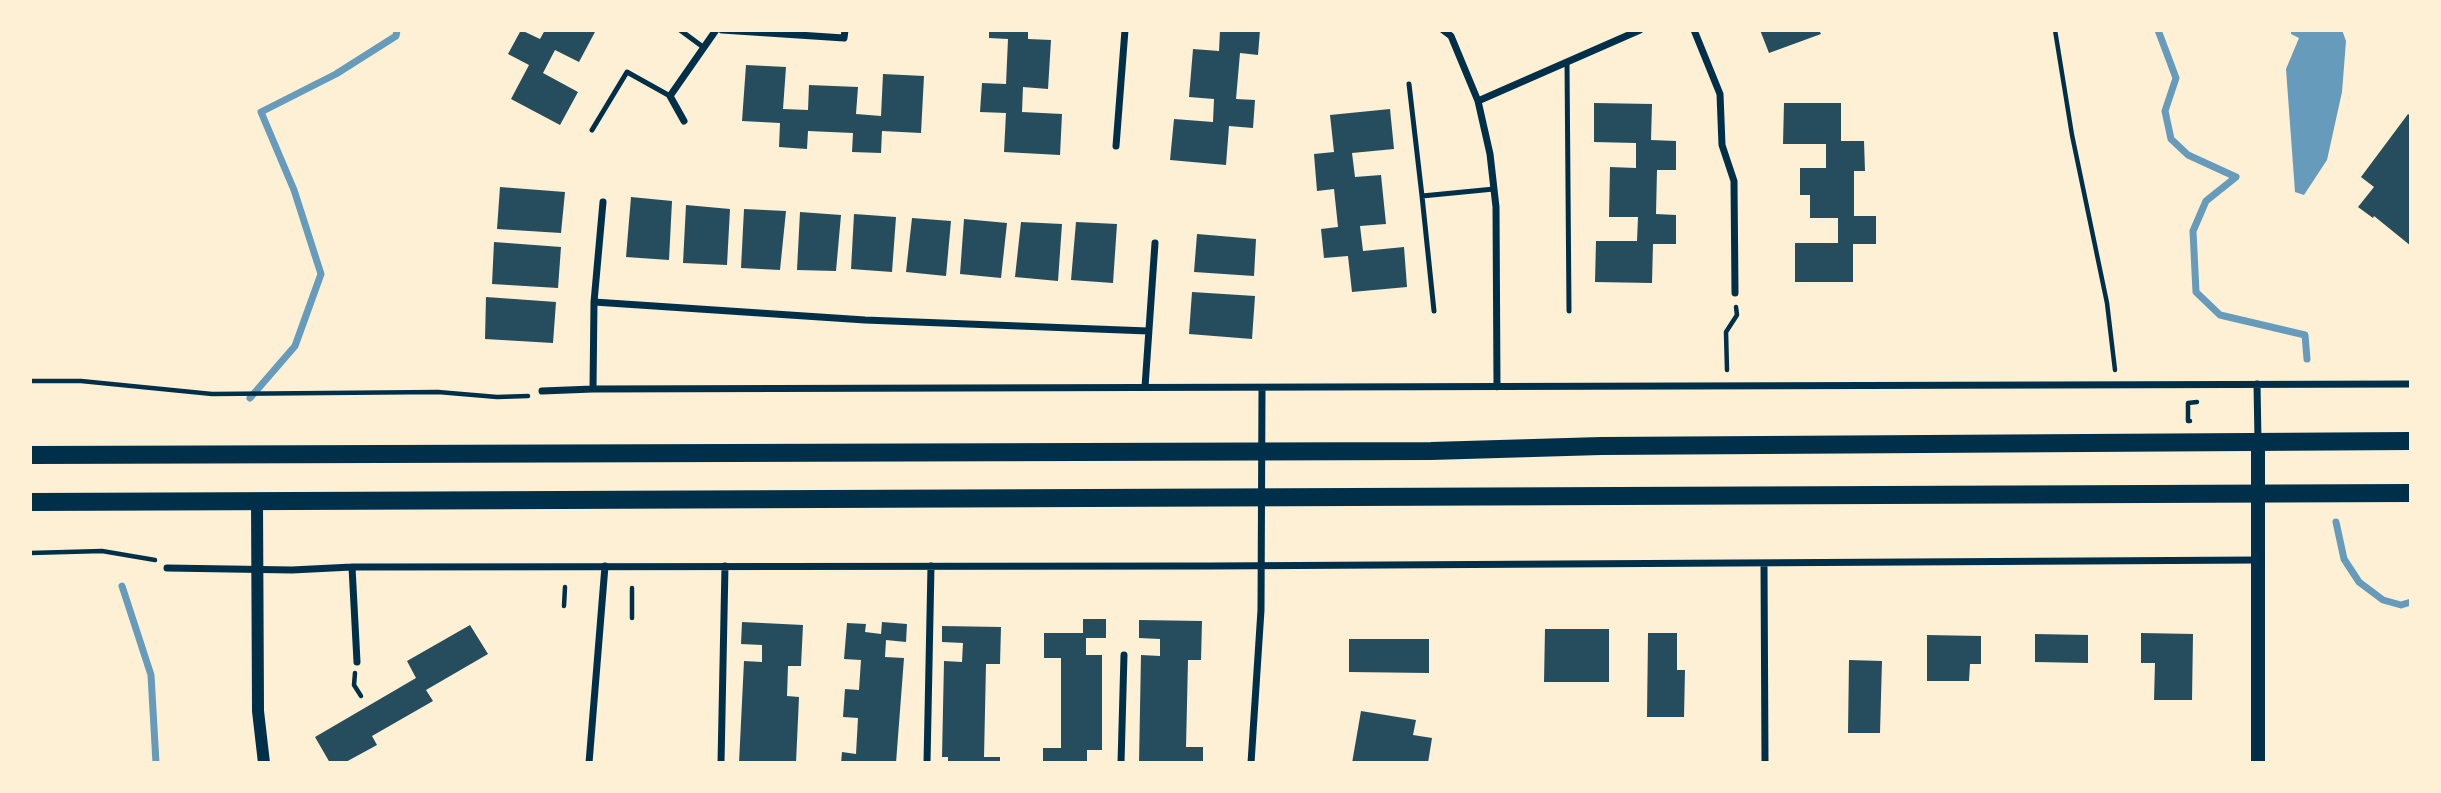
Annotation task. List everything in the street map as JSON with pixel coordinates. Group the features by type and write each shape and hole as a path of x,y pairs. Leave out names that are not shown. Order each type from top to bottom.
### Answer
{"main road":[{"path":"30,455 1262,453 1431,452 1601,446 2411,441"},
{"path":"2258,442 2258,763"},
{"path":"30,502 2411,493"}],"street":[{"path":"684,121 670,96 716,30"},
{"path":"722,30 844,38 845,30"},
{"path":"1116,146 1125,30"},
{"path":"1443,30 1451,36 1478,101 1490,154 1496,207 1497,387"},
{"path":"1478,101 1640,30"},
{"path":"1694,30 1720,94 1722,145 1734,181 1735,293"},
{"path":"593,389 594,302 603,202"},
{"path":"1144,387 1155,243"},
{"path":"594,302 865,320 1148,331"},
{"path":"2257,384 2258,442"},
{"path":"542,391 2411,384"},
{"path":"1251,763 1261,610 1262,388"},
{"path":"257,501 258,711 264,763"},
{"path":"167,568 256,570 352,567 1763,564 2258,560"},
{"path":"1763,564 1765,763"},
{"path":"589,763 605,566"},
{"path":"721,763 725,566"},
{"path":"927,763 931,566"},
{"path":"352,567 357,662"},
{"path":"1121,763 1124,656"}],"lane":[{"path":"680,30 704,47"},
{"path":"1567,62 1569,311"},
{"path":"592,130 627,72 670,96"},
{"path":"1409,84 1434,311"},
{"path":"1422,195 1494,189"}],"path":[{"path":"2055,30 2072,135 2107,303 2116,385"},
{"path":"1727,370 1726,331 1737,315 1735,293"},
{"path":"30,381 81,381 212,394 438,392 523,398 542,391"},
{"path":"2201,402 2188,402 2188,421 2202,421"},
{"path":"30,553 102,551 155,560 167,568"},
{"path":"564,606 565,587"},
{"path":"632,588 632,618"},
{"path":"357,662 354,685 361,696"}],"water":[{"path":"2291,30 2342,30 2346,41 2342,92 2327,160 2304,195 2295,192 2286,69 2299,38 2291,34"}],"building":[{"path":"521,30 540,39 545,30 596,30 579,62 555,50 543,73 578,92 560,125 511,99 529,65 508,54"},
{"path":"989,30 1028,30 1028,39 1051,40 1048,89 1023,87 1022,112 1062,114 1060,155 1004,152 1006,113 980,112 982,83 1006,84 1008,39 989,38"},
{"path":"1220,30 1260,30 1258,55 1240,53 1236,99 1255,100 1253,128 1229,126 1226,165 1170,160 1174,119 1213,122 1214,99 1189,97 1193,49 1219,51"},
{"path":"1760,30 1819,30 1821,34 1769,53"},
{"path":"746,65 786,67 783,109 808,110 809,85 858,87 856,114 881,116 883,74 924,76 921,133 882,131 881,153 852,152 853,133 808,131 807,149 779,147 780,123 742,121"},
{"path":"1594,103 1652,104 1651,140 1676,141 1676,170 1657,170 1656,214 1676,215 1676,244 1653,244 1652,283 1595,282 1596,241 1637,241 1638,217 1609,217 1610,167 1636,168 1636,143 1594,142"},
{"path":"1784,103 1841,103 1841,141 1864,141 1865,171 1854,171 1854,216 1876,216 1876,244 1853,244 1853,282 1795,282 1795,243 1838,243 1838,218 1810,218 1810,195 1800,195 1800,168 1826,168 1826,144 1783,144"},
{"path":"1390,109 1394,149 1352,153 1355,177 1381,175 1386,224 1360,226 1363,251 1404,247 1407,287 1352,292 1348,256 1324,258 1321,229 1338,227 1334,189 1317,191 1314,154 1334,152 1330,115"},
{"path":"2408,114 2411,116 2411,246 2374,216 2373,218 2358,207 2374,187 2361,177"},
{"path":"500,187 565,192 561,233 497,229"},
{"path":"631,197 672,201 669,260 626,257"},
{"path":"686,205 730,209 727,265 683,263"},
{"path":"744,209 786,211 780,270 741,268"},
{"path":"800,212 841,215 836,271 797,270"},
{"path":"854,214 896,217 892,272 851,269"},
{"path":"912,218 951,221 946,276 906,272"},
{"path":"964,219 1007,223 1001,278 960,274"},
{"path":"1021,222 1062,224 1058,281 1015,277"},
{"path":"1076,222 1117,224 1113,283 1071,280"},
{"path":"1197,234 1256,239 1254,276 1194,272"},
{"path":"494,242 561,247 558,288 492,284"},
{"path":"1192,292 1255,296 1252,339 1189,334"},
{"path":"486,297 556,302 553,343 485,339"},
{"path":"1083,619 1106,619 1106,638 1086,638 1086,655 1102,655 1102,750 1087,750 1087,763 1043,763 1043,748 1061,748 1061,658 1044,658 1044,633 1083,633"},
{"path":"1139,620 1202,621 1201,660 1188,660 1186,747 1203,747 1203,763 1139,763 1141,655 1160,656 1160,639 1139,638"},
{"path":"742,622 803,625 801,666 788,666 787,696 799,697 796,763 739,763 744,661 762,662 762,645 741,644"},
{"path":"882,622 907,624 906,642 886,640 885,657 904,658 896,763 841,763 842,752 856,754 858,718 843,717 845,689 859,690 861,660 844,659 847,623 866,624 865,632 881,634"},
{"path":"470,625 488,654 426,690 433,701 372,736 377,745 344,763 330,763 315,737 416,678 407,661"},
{"path":"942,626 1001,627 1000,664 986,664 984,757 1000,757 1000,763 948,763 948,757 942,757 944,661 962,662 963,643 942,642"},
{"path":"1545,629 1609,629 1609,682 1544,682"},
{"path":"1648,633 1677,633 1677,670 1685,670 1684,717 1647,717"},
{"path":"2141,633 2193,634 2192,700 2154,700 2155,663 2141,663"},
{"path":"2035,634 2088,635 2088,663 2035,662"},
{"path":"1927,635 1981,636 1981,664 1970,664 1969,681 1927,681"},
{"path":"1349,639 1429,639 1429,673 1349,672"},
{"path":"1849,660 1882,661 1880,733 1848,733"},
{"path":"1361,711 1416,720 1413,735 1432,738 1428,763 1352,763"}],"waterway":[{"path":"250,398 295,346 321,274 294,190 261,112 336,74 396,36 397,30"},
{"path":"2158,30 2176,78 2165,111 2171,139 2188,155 2236,177 2206,201 2193,231 2196,292 2220,315 2305,335 2307,359"},
{"path":"2336,522 2344,559 2359,582 2383,600 2401,605 2411,602"},
{"path":"122,586 151,675 156,763"}]}
